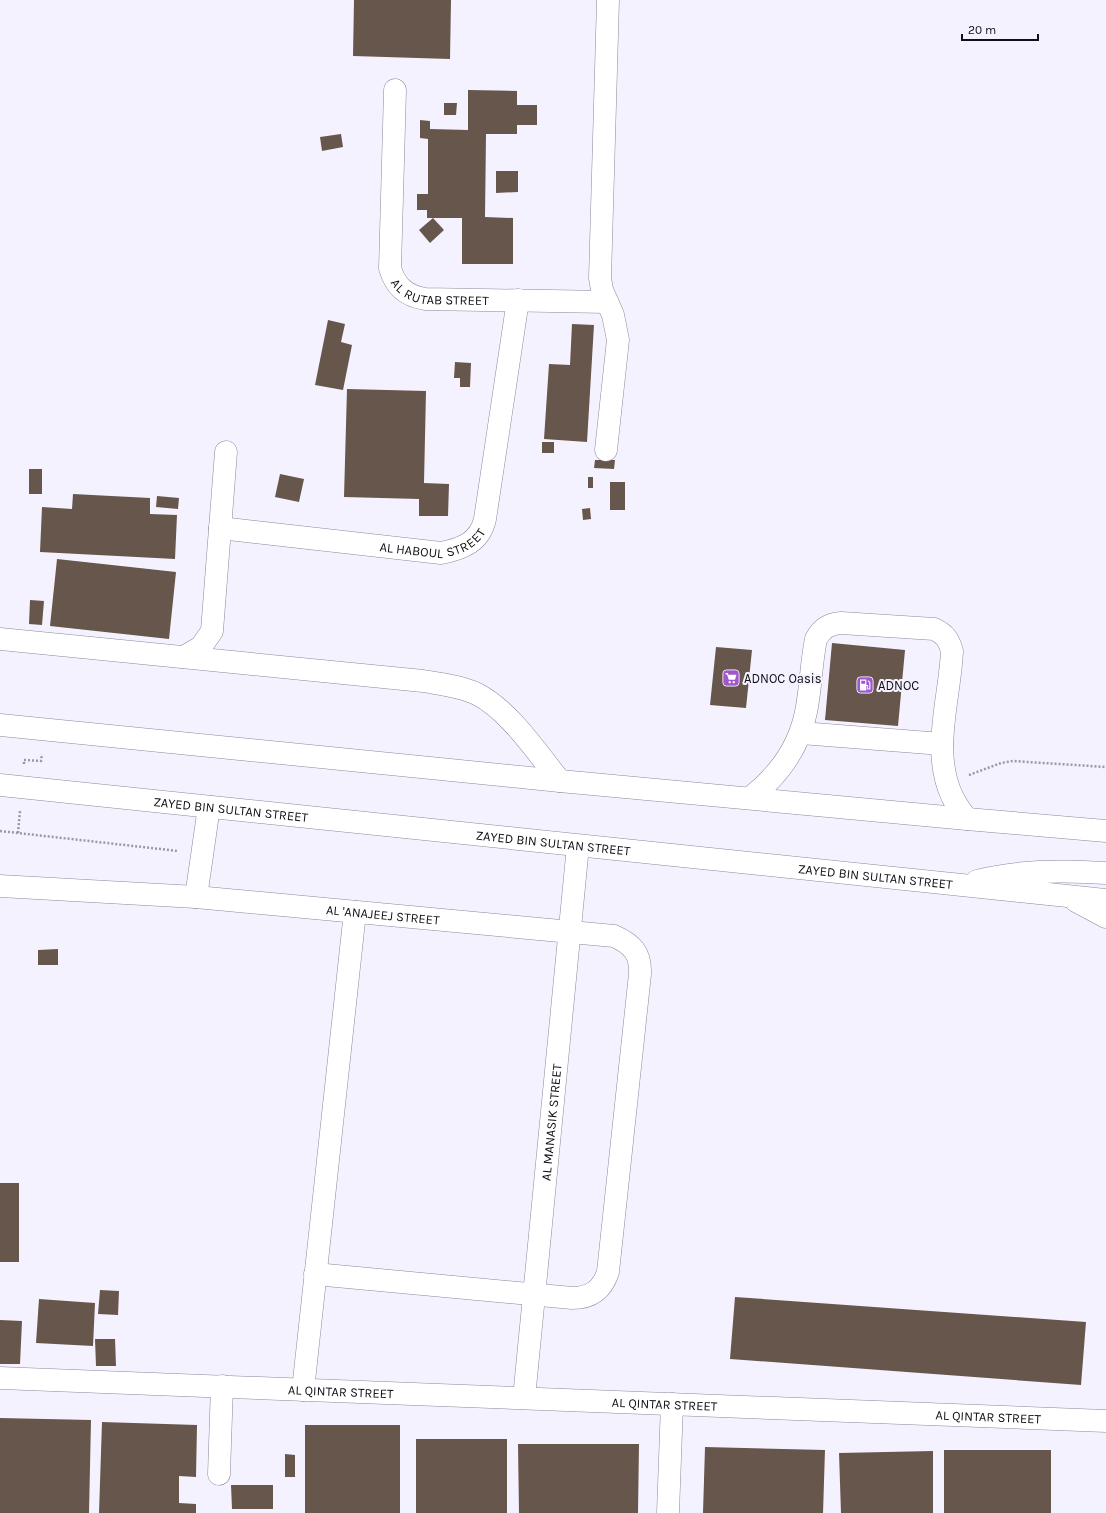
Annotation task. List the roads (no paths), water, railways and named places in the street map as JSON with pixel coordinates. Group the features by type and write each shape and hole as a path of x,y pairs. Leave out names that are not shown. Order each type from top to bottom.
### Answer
{"street":[{"path":"606,450 618,340 613,315 602,290 600,278 608,0"},
{"name":"AL RUTAB STREET","path":"395,90 389,257 393,278 399,287 415,297 425,299 607,302"},
{"name":"AL HABOUL STREET","path":"220,528 441,553 454,551 467,545 476,538 483,528 485,519 518,300"},
{"path":"184,657 201,647 212,631 226,452"},
{"path":"750,798 775,776 786,763 801,733 806,712 816,639 820,632 826,627 841,623 934,630 941,632 946,637 952,651 942,744 943,764 947,784 952,796 967,819"},
{"path":"212,631 222,648 236,663"},
{"path":"0,639 423,681 462,688 477,694 503,712 560,781"},
{"path":"0,725 560,781 1106,831"},
{"path":"801,733 942,744"},
{"name":"ZAYED BIN SULTAN STREET","path":"0,785 1106,900"},
{"path":"196,897 208,807"},
{"name":"AL MANASIK STREET","path":"524,1398 578,846"},
{"path":"958,885 998,876 1038,871 1106,873"},
{"name":"AL 'ANAJEEJ STREET","path":"0,886 196,897 614,936 633,948 638,956 640,974 608,1265 605,1279 597,1291 590,1296 581,1298 315,1274"},
{"path":"1068,896 1106,917"},
{"path":"303,1390 354,912"},
{"name":"AL QINTAR STREET","path":"0,1378 1106,1421"},
{"path":"219,1474 222,1386"},
{"path":"668,1513 672,1404"}],"place":[{"name":"ADNOC Oasis","path":"731,678"},
{"name":"ADNOC","path":"865,685"}]}
